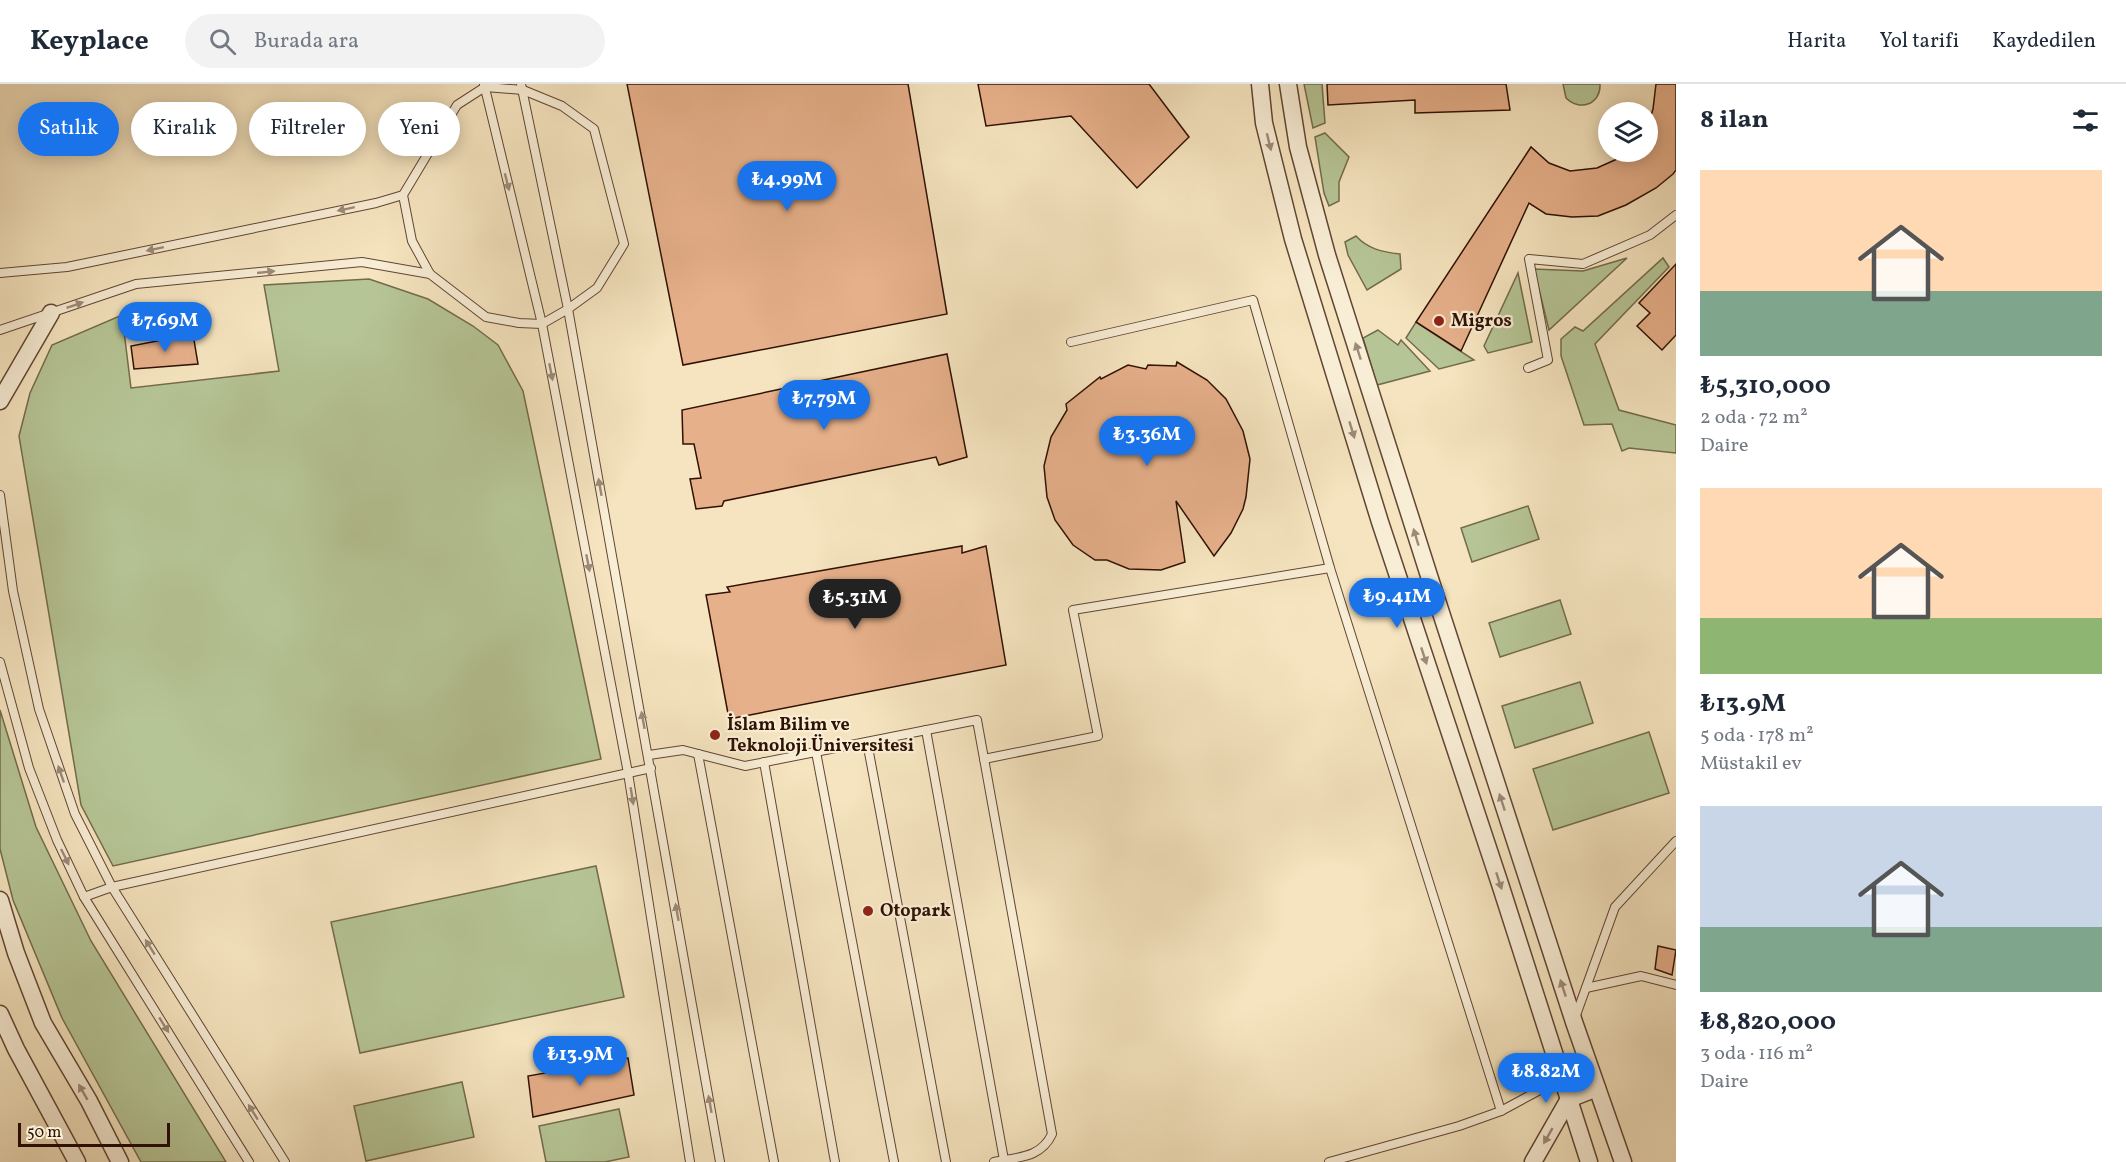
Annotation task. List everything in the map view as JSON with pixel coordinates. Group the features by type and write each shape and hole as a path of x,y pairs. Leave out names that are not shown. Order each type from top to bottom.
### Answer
{"street":[{"path":"1260,84 1264,123 1297,250 1380,522 1589,1162"},
{"path":"1288,84 1298,147 1327,255 1574,1022 1623,1162"},
{"path":"0,401 51,313"},
{"path":"0,900 16,953 43,1023 89,1101 120,1162"},
{"path":"0,1014 16,1049 77,1162"},
{"path":"1533,1162 1569,1099 1597,1088"}],"lane":[{"path":"484,86 542,324 628,773 690,1162"},
{"path":"484,86 522,87 562,106 594,129 624,244 597,288 542,324 519,323 486,317 430,274 412,241 403,195 457,105 484,86"},
{"path":"522,87 568,309 720,1162"},
{"path":"0,273 67,267 376,203 403,195"},
{"path":"1528,368 1548,360 1529,259 1583,264 1650,235 1676,215"},
{"path":"0,330 136,284 362,262 430,274"},
{"path":"1071,342 1253,300 1329,568 1501,1111"},
{"path":"0,495 13,591 39,709 75,814 112,887 285,1162"},
{"path":"984,759 1098,736 1073,610 1329,568"},
{"path":"0,662 29,768 57,840 84,897 249,1162"},
{"path":"649,755 683,750 745,766 764,762 867,742 926,730 977,720 1052,1134 1036,1153 999,1161 926,730"},
{"path":"867,742 946,1162"},
{"path":"816,752 894,1162"},
{"path":"698,754 774,1162"},
{"path":"764,762 835,1162"},
{"path":"84,897 112,887 651,768"},
{"path":"1574,1022 1615,907 1676,841"},
{"path":"1586,988 1641,976 1676,985"},
{"path":"1329,1162 1459,1126 1501,1111 1562,1078"}],"green space":[{"path":"1304,84 1322,84 1325,123 1313,128"},
{"path":"1563,84 1600,84 1597,97 1593,101 1589,104 1577,105 1566,98"},
{"path":"1325,133 1349,157 1339,182 1339,201 1329,206 1324,193 1315,137"},
{"path":"1356,236 1365,244 1376,249 1400,254 1401,269 1367,290 1348,255 1345,242"},
{"path":"1627,258 1549,330 1534,269 1583,271"},
{"path":"1663,258 1669,267 1595,344 1619,410 1676,425 1676,453 1629,448 1622,451 1612,424 1584,425 1561,356 1561,339 1575,327 1583,331"},
{"path":"1518,273 1532,342 1488,353 1484,346"},
{"path":"369,279 428,299 473,326 498,345 523,391 601,759 113,866 81,805 19,436 30,393 52,345 122,315 131,388 279,371 264,285"},
{"path":"1416,322 1474,360 1439,369 1406,338"},
{"path":"1378,330 1398,345 1401,340 1430,371 1377,385 1363,338"},
{"path":"1528,506 1539,539 1472,562 1461,528"},
{"path":"1560,600 1571,634 1500,657 1489,623"},
{"path":"1580,682 1593,723 1515,748 1502,706"},
{"path":"0,710 36,827 91,941 226,1162 141,1162 62,1018 13,900 0,849"},
{"path":"1649,732 1669,793 1553,830 1533,769"},
{"path":"596,866 624,997 360,1053 331,922"},
{"path":"462,1082 474,1137 366,1161 354,1106"},
{"path":"619,1109 629,1157 605,1162 546,1162 539,1126"}],"building":[{"path":"627,84 908,84 947,314 683,365"},
{"path":"978,84 1149,84 1189,137 1137,188 1071,116 986,126"},
{"path":"1327,84 1506,84 1510,110 1415,113 1415,100 1328,105"},
{"path":"1656,84 1676,84 1676,170 1673,174 1656,188 1626,205 1598,216 1572,217 1546,214 1529,203 1461,351 1416,322 1531,147 1549,163 1570,171 1597,168 1610,162 1658,162 1658,102 1654,102"},
{"path":"1676,264 1676,335 1662,350 1637,326 1650,313 1639,303"},
{"path":"193,334 198,364 134,369 131,346"},
{"path":"947,354 967,457 939,465 936,457 724,501 722,506 696,509 690,479 701,478 694,444 683,444 682,410"},
{"path":"1177,362 1207,380 1226,399 1243,431 1250,459 1243,509 1231,533 1214,556 1176,501 1185,562 1161,570 1129,569 1107,560 1095,560 1073,545 1055,520 1047,497 1044,466 1051,437 1067,410 1066,404 1100,377 1101,379 1128,365 1146,369 1148,365 1176,366"},
{"path":"962,546 962,553 986,546 1006,665 729,719 706,595 730,592 727,587"},
{"path":"1658,946 1676,950 1672,975 1655,969"},
{"path":"628,1058 634,1095 533,1117 528,1076"}],"place":[{"name":"Migros","path":"1439,321"},
{"name":"İslam Bilim ve Teknoloji Üniversitesi","path":"715,735"},
{"name":"Otopark","path":"868,911"}]}
